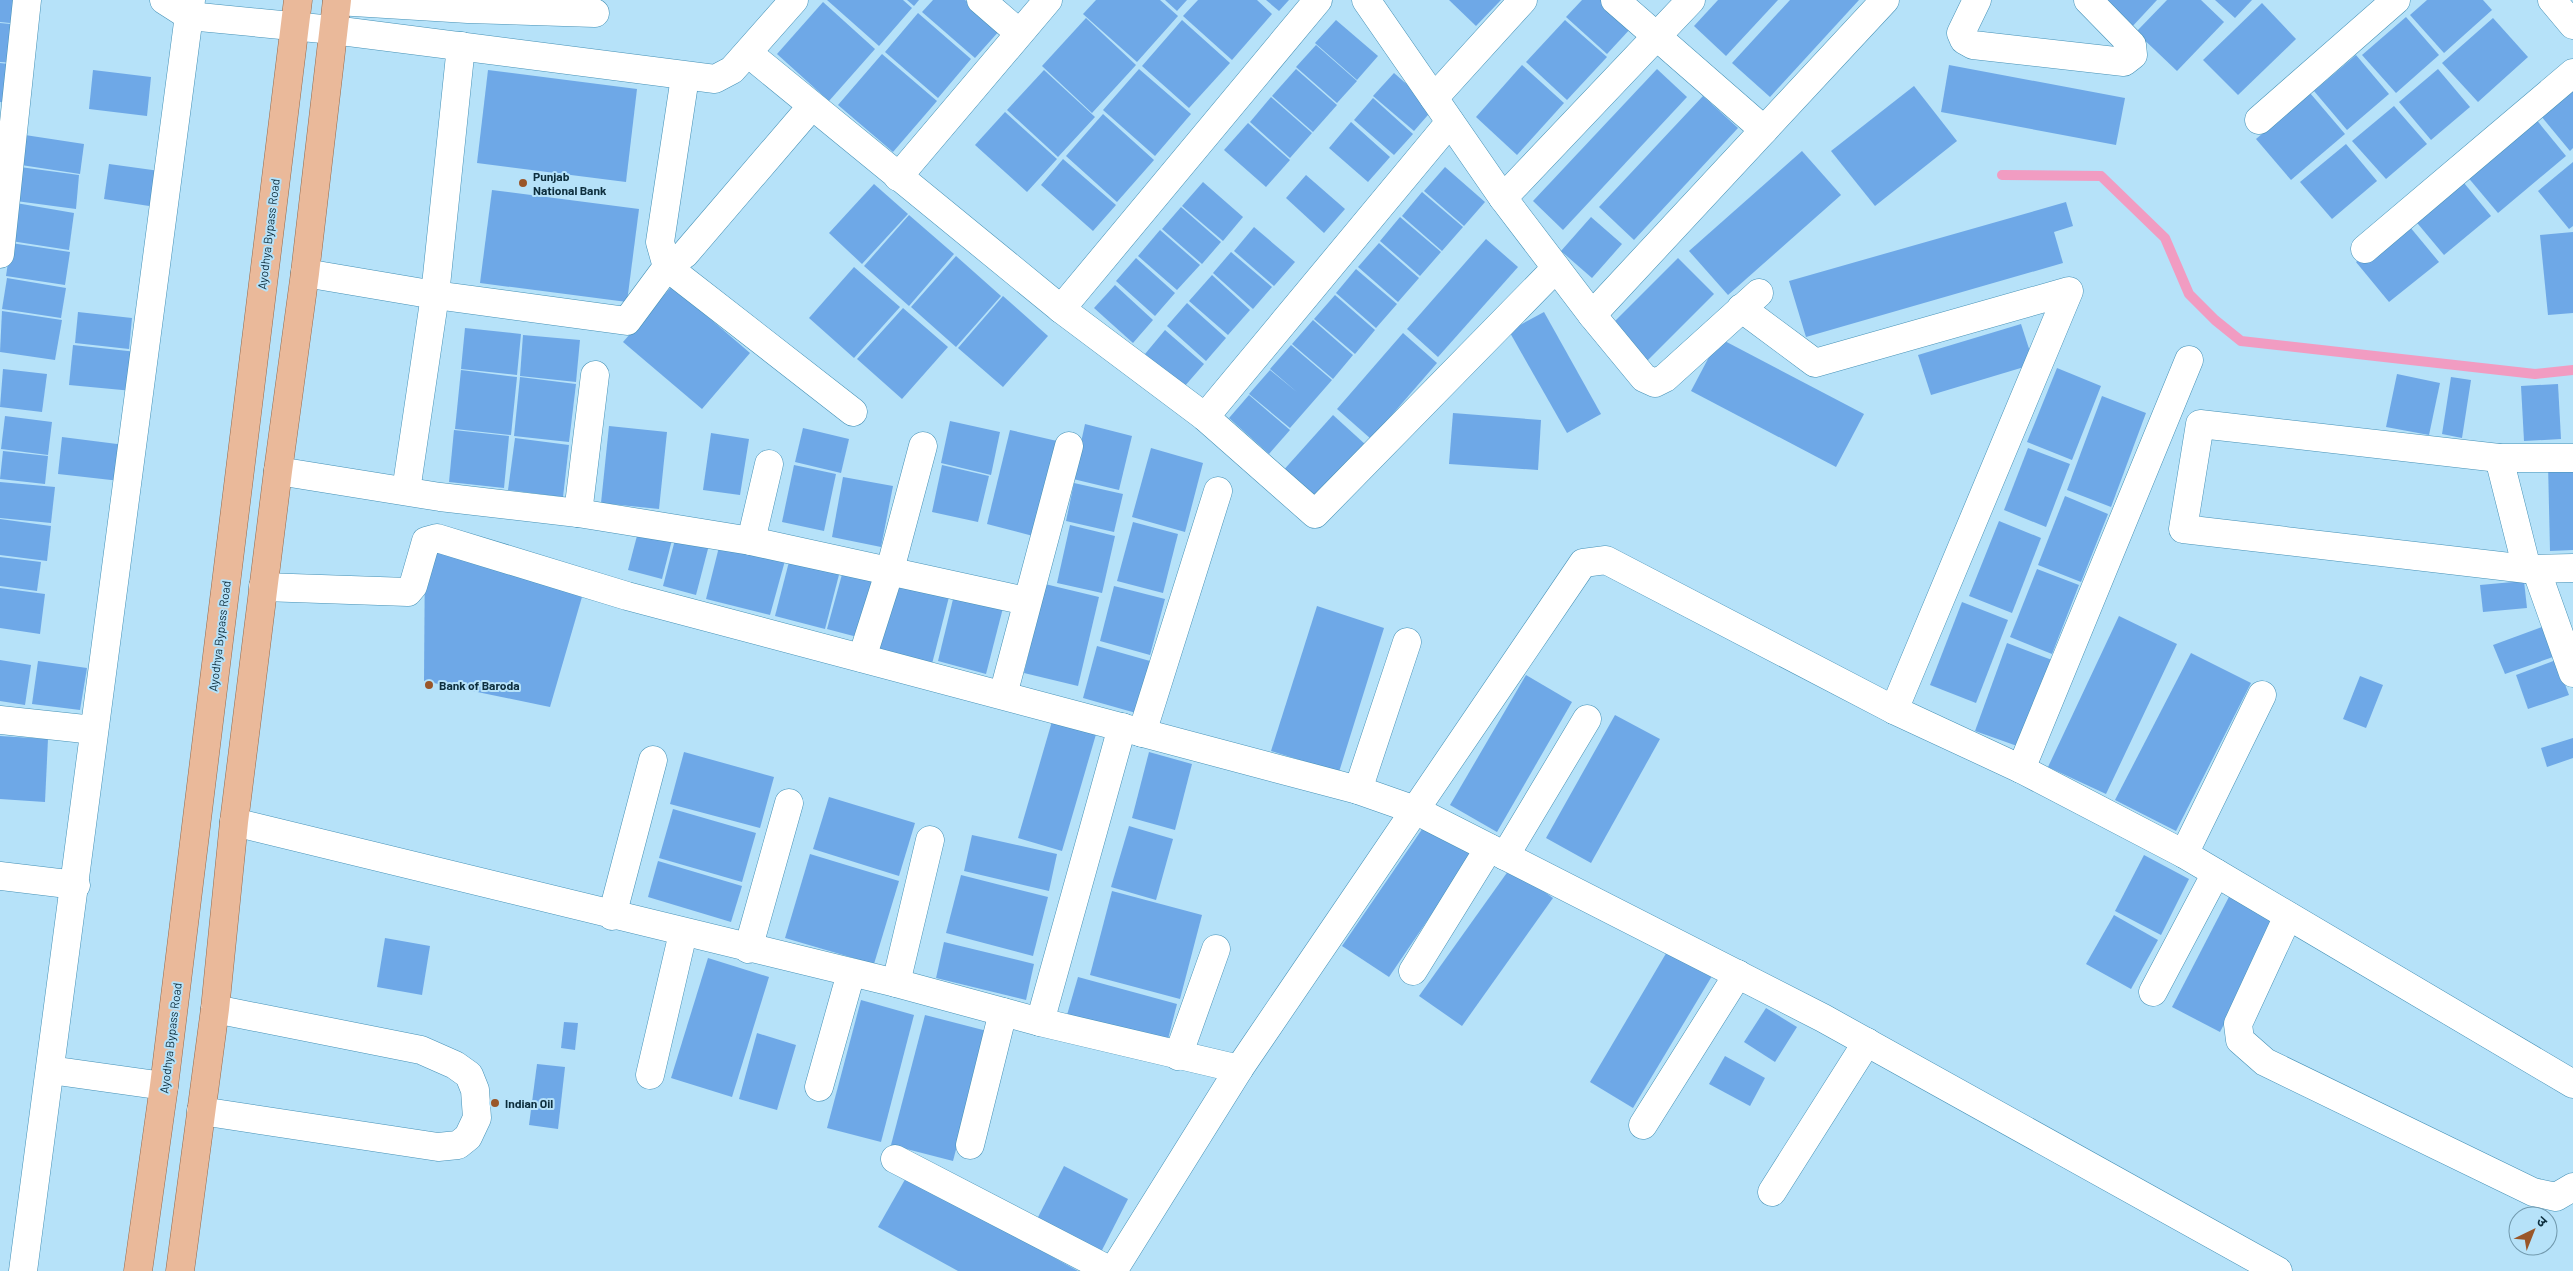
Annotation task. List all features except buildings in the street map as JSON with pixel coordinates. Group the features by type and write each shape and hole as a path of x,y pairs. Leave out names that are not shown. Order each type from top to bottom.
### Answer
{"main road":[{"path":"180,1271 216,1010 234,822 305,273 337,0"},
{"name":"Ayodhya Bypass Road","path":"138,1271 154,1146 164,1086 296,13"},
{"path":"154,1146 196,1154"}],"street":[{"path":"1,247 27,0"},
{"path":"164,0 190,8 296,13 333,30 685,77 715,79 732,70 794,0"},
{"path":"337,0 468,4 595,13"},
{"path":"981,0 1019,33"},
{"path":"898,177 1048,0"},
{"path":"1061,309 1318,0"},
{"path":"1366,0 1503,198 1592,315 1644,378 1655,383 1665,378 1750,301 1815,363 2069,291 1894,710"},
{"path":"1434,98 1523,0"},
{"path":"1615,0 1764,130"},
{"path":"1503,198 1691,0"},
{"path":"1592,315 1885,0"},
{"path":"1976,0 1961,33 1964,40 1973,45 2124,62 2133,55 2132,44 2088,0"},
{"path":"2552,0 2573,25"},
{"path":"2259,120 2384,6"},
{"path":"23,1271 76,885 94,730 190,8"},
{"path":"406,491 435,295 461,46"},
{"path":"748,52 811,107 1061,309 1204,417 1315,514 1556,268"},
{"path":"2365,249 2573,73"},
{"path":"685,77 660,242 666,267 853,412"},
{"path":"305,273 435,295 627,321 666,267 685,254 811,107"},
{"path":"1204,417 1450,122"},
{"path":"2021,768 2189,360"},
{"path":"578,513 595,375"},
{"path":"2573,458 2498,458 2200,424 2183,528 2531,569 2573,568"},
{"path":"862,658 890,570 923,446"},
{"path":"1003,695 1026,601 1069,446"},
{"path":"2498,458 2531,569 2573,674"},
{"path":"751,541 769,464"},
{"path":"278,471 406,491 578,513 751,541 1026,601"},
{"path":"1040,1022 1132,730 1218,491"},
{"path":"263,587 408,592 413,586 426,541 436,538 627,596 1358,790 1414,810 1738,974 1867,1042 2278,1271"},
{"path":"895,1159 1112,1271 1239,1069 1583,563 1606,560 1894,710 2021,768 2184,854 2573,1084"},
{"path":"1358,790 1407,642"},
{"path":"2184,854 2262,695"},
{"path":"1413,971 1497,852 1587,719"},
{"path":"0,720 94,730"},
{"path":"612,916 653,760"},
{"path":"748,949 789,803"},
{"path":"234,822 896,984 1178,1056 1239,1069"},
{"path":"896,984 930,840"},
{"path":"2153,992 2216,873"},
{"path":"0,876 76,885"},
{"path":"2288,916 2238,1024 2240,1040 2265,1062 2532,1192 2556,1197 2573,1188"},
{"path":"650,1075 683,933"},
{"path":"1178,1056 1216,949"},
{"path":"819,1087 851,973"},
{"path":"1642,1125 1738,974"},
{"path":"201,1111 438,1147 458,1145 468,1137 476,1118 475,1090 469,1075 432,1054 216,1010"},
{"path":"970,1145 1003,1012"},
{"path":"1772,1192 1867,1042"},
{"path":"50,1070 164,1086"}],"waterway":[{"path":"2002,175 2101,176 2165,238 2189,294 2215,320 2241,341 2535,374 2573,370"}],"place":[{"name":"Punjab National Bank","path":"523,183"},
{"name":"Bank of Baroda","path":"429,685"},
{"name":"Indian Oil","path":"495,1103"}]}
